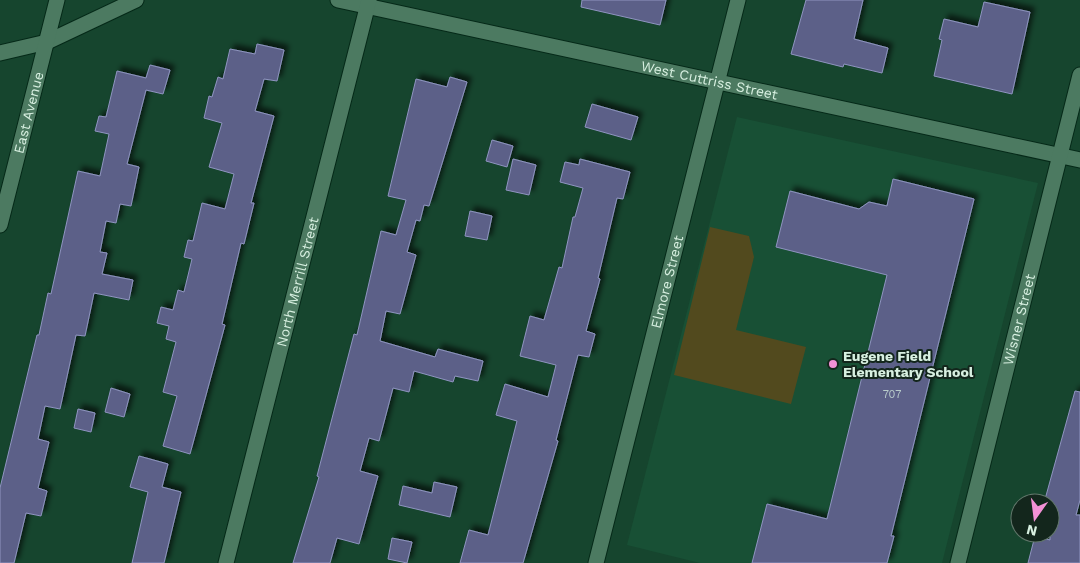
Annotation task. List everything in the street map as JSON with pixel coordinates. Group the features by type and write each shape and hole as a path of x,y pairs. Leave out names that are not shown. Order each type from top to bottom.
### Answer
{"street":[{"name":"East Avenue","path":"0,225 57,0"},
{"path":"0,53 47,42 136,0"},
{"name":"West Cuttriss Street","path":"338,0 368,3 717,83 1080,160"},
{"name":"Elmore Street","path":"596,563 738,0"},
{"name":"North Merrill Street","path":"226,563 368,3"},
{"name":"Wisner Street","path":"958,563 1080,75"}],"shaded area":[{"name":"Eugene Field Elementary School","path":"737,117 1038,183 942,563 700,563 627,545"},
{"path":"710,227 749,236 754,257 736,330 806,347 791,404 674,375"}],"building":[{"path":"582,0 666,0 660,25 581,7"},
{"path":"806,0 863,0 854,39 888,48 882,73 844,64 843,67 791,54"},
{"path":"984,2 1030,12 1012,94 934,76 942,40 939,39 944,19 978,27"},
{"path":"257,44 284,50 277,81 264,79 255,111 274,116 251,203 254,203 244,244 241,243 222,324 225,325 190,454 163,446 177,396 163,392 176,342 166,339 169,326 157,323 161,307 173,310 178,290 184,292 192,259 184,257 188,240 193,241 202,203 225,209 234,174 209,167 222,123 204,118 209,96 212,97 218,77 223,79 230,49 255,54"},
{"path":"150,65 170,70 163,94 146,90 127,164 139,167 131,206 120,204 116,223 106,221 100,252 107,253 102,274 133,280 129,300 94,293 85,336 76,335 60,409 45,406 38,439 49,442 38,488 47,491 41,516 26,513 14,563 0,563 0,488 48,293 51,294 78,171 100,176 109,134 95,131 99,116 106,117 117,71 146,78"},
{"path":"450,77 467,82 429,206 424,205 420,221 416,220 407,252 416,255 400,314 386,311 380,341 435,357 438,349 483,361 478,381 455,376 453,382 414,371 409,392 393,388 379,441 369,438 360,471 378,476 359,544 337,538 330,563 293,563 319,477 317,476 354,334 357,335 381,231 396,235 406,200 388,196 416,79 447,87"},
{"path":"592,104 638,117 631,140 585,127"},
{"path":"492,140 513,146 507,167 486,161"},
{"path":"513,159 536,165 529,195 506,190"},
{"path":"580,159 630,172 623,199 617,198 598,278 600,279 586,331 595,334 589,357 578,355 556,440 558,441 523,563 460,563 469,530 488,535 517,421 496,415 505,384 548,397 556,365 520,356 530,316 544,320 559,267 562,268 573,217 575,217 583,188 560,182 565,162 579,165"},
{"path":"893,179 974,199 891,536 894,536 887,563 752,563 767,504 827,519 887,275 776,247 790,191 859,209 869,202 887,206"},
{"path":"470,211 492,216 487,240 465,236"},
{"path":"111,388 130,394 124,417 105,412"},
{"path":"1075,391 1080,392 1080,500 1076,515 1080,515 1080,563 1028,563 1033,543 1060,543 1060,493 1047,493"},
{"path":"78,409 95,413 91,432 74,428"},
{"path":"139,456 168,464 162,487 181,492 164,563 132,563 148,492 130,487"},
{"path":"434,482 457,487 450,517 399,505 403,486 432,493"},
{"path":"392,538 412,542 407,563 388,559"}],"place":[{"name":"Eugene Field Elementary School","path":"833,364"}]}
